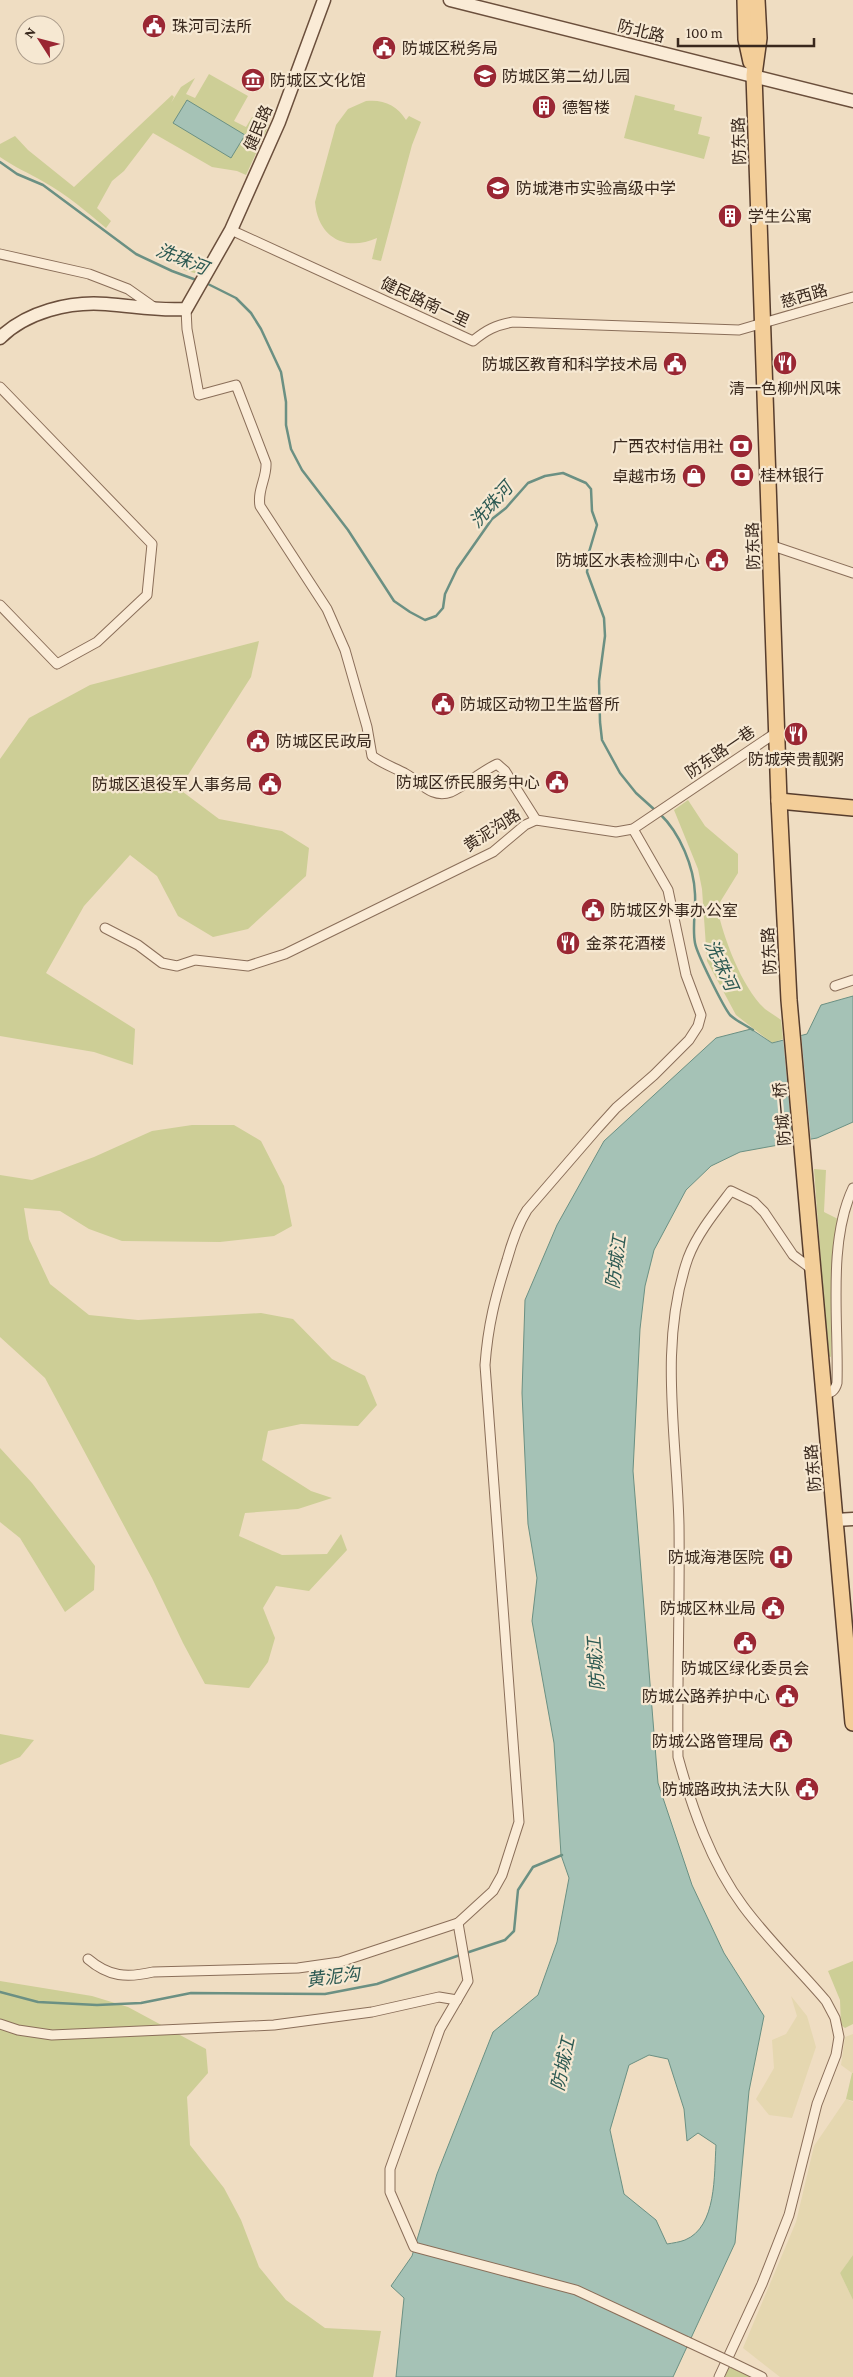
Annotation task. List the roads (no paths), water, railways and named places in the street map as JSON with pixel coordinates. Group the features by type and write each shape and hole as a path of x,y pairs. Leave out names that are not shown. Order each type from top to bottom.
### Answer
{"main road":[{"name":"防东路","path":"745,0 746,39 754,76"},
{"name":"防东路","path":"758,0 759,38 754,76 776,732 790,1014"},
{"path":"779,801 853,808"},
{"name":"防城一桥","path":"790,1014 808,1210"},
{"name":"防东路","path":"808,1210 853,1722"}],"street":[{"name":"健民路","path":"190,304 231,230 279,122 324,0"},
{"name":"防北路","path":"450,0 853,101"},
{"name":"健民路南一里","path":"231,230 473,341 486,330 513,322 739,330 762,323"},
{"path":"0,254 89,274 128,289 159,311"},
{"name":"慈西路","path":"762,323 853,297"},
{"path":"0,338 6,332 29,318 72,305 105,304 159,311 190,304 187,330 199,395 236,385 266,463 266,472 258,495 260,506 327,609 345,650 367,727 372,756 385,765 408,775 422,787 442,794 452,791 479,773 497,764 505,771 536,820"},
{"path":"0,387 152,544 147,595 97,642 57,664 0,604"},
{"path":"770,545 853,573"},
{"name":"防东路一巷","path":"633,829 776,732"},
{"name":"黄泥沟路","path":"105,928 138,945 162,964 177,966 195,960 248,966 285,954 493,852 525,825 536,820 616,832 633,829"},
{"path":"88,1960 107,1973 119,1976 133,1976 153,1972 298,1968 340,1962 458,1922 493,1891 498,1883 509,1857 519,1822 485,1365 492,1306 518,1224 527,1210 616,1108 654,1075 689,1040 698,1026 701,1015 686,975 668,890 633,829"},
{"path":"835,986 853,980"},
{"path":"824,1394 830,1394 837,1384 838,1246 843,1216 853,1188"},
{"path":"719,2377 762,2284 789,2215 812,2122 836,2055 839,2037 835,2018 826,2001 743,1907 724,1878 687,1792 678,1757 679,1526 671,1346 674,1314 689,1258 709,1221 731,1192 754,1202 764,1212 793,1255 813,1270"},
{"path":"835,1520 853,1520"},
{"path":"458,1922 468,1981 440,2029 390,2169 390,2192 414,2247 576,2290 762,2377"},
{"path":"0,2024 18,2030 52,2035 274,2025 372,2012 439,1997 457,2000"}],"water":[{"path":"187,100 245,135 231,158 173,123"},
{"name":"防城江","path":"853,996 853,1122 817,1138 740,1152 711,1166 686,1190 654,1250 645,1286 640,1329 633,1471 658,1783 692,1885 724,1953 764,2016 749,2091 735,2243 673,2377 396,2377 404,2298 391,2286 412,2256 437,2174 493,2032 538,1995 557,1942 569,1878 561,1855 554,1743 532,1621 537,1578 528,1524 522,1393 525,1300 557,1225 604,1141 716,1038 751,1029 772,1043 807,1034 821,1005","holes":["649,2055 668,2059 684,2109 687,2141 698,2133 716,2145 712,2198 703,2224 685,2240 667,2244 656,2220 624,2194 610,2130 629,2065"]}],"waterway":[{"name":"洗珠河","path":"0,162 17,174 43,185 136,254 199,281"},
{"name":"洗珠河","path":"206,283 236,298 251,313 261,329 281,372 286,402 286,425 291,449 302,470 348,530 394,601 425,620 436,616 443,608 445,594 457,569 492,519 506,508 528,483 545,476 563,473 586,483 591,489 592,511 597,525 589,552 587,572 604,618 605,636 599,681 602,740 620,773 636,793 656,811"},
{"name":"洗珠河","path":"660,814 674,831 689,862 695,894 694,937 700,958 730,1015 753,1030"},
{"name":"黄泥沟","path":"466,1953 505,1940 514,1931 518,1890 533,1867 562,1855"},
{"name":"黄泥沟","path":"0,1992 38,2002 97,2005 141,2003 191,1993 325,1994 377,1984 460,1955"}],"place":[{"name":"珠河司法所","path":"154,26"},
{"name":"防城区税务局","path":"384,48"},
{"name":"防城区第二幼儿园","path":"485,76"},
{"name":"防城区文化馆","path":"253,80"},
{"name":"德智楼","path":"544,107"},
{"name":"防城港市实验高级中学","path":"498,188"},
{"name":"学生公寓","path":"730,216"},
{"name":"清一色柳州风味","path":"785,363"},
{"name":"防城区教育和科学技术局","path":"675,364"},
{"name":"广西农村信用社","path":"741,446"},
{"name":"桂林银行","path":"742,475"},
{"name":"卓越市场","path":"694,476"},
{"name":"防城区水表检测中心","path":"717,560"},
{"name":"防城区动物卫生监督所","path":"443,704"},
{"name":"防城荣贵靓粥","path":"796,734"},
{"name":"防城区民政局","path":"258,741"},
{"name":"防城区侨民服务中心","path":"557,782"},
{"name":"防城区退役军人事务局","path":"270,784"},
{"name":"防城区外事办公室","path":"593,910"},
{"name":"金茶花酒楼","path":"568,943"},
{"name":"防城海港医院","path":"781,1557"},
{"name":"防城区林业局","path":"773,1608"},
{"name":"防城区绿化委员会","path":"745,1643"},
{"name":"防城公路养护中心","path":"787,1696"},
{"name":"防城公路管理局","path":"781,1741"},
{"name":"防城路政执法大队","path":"807,1789"}]}
